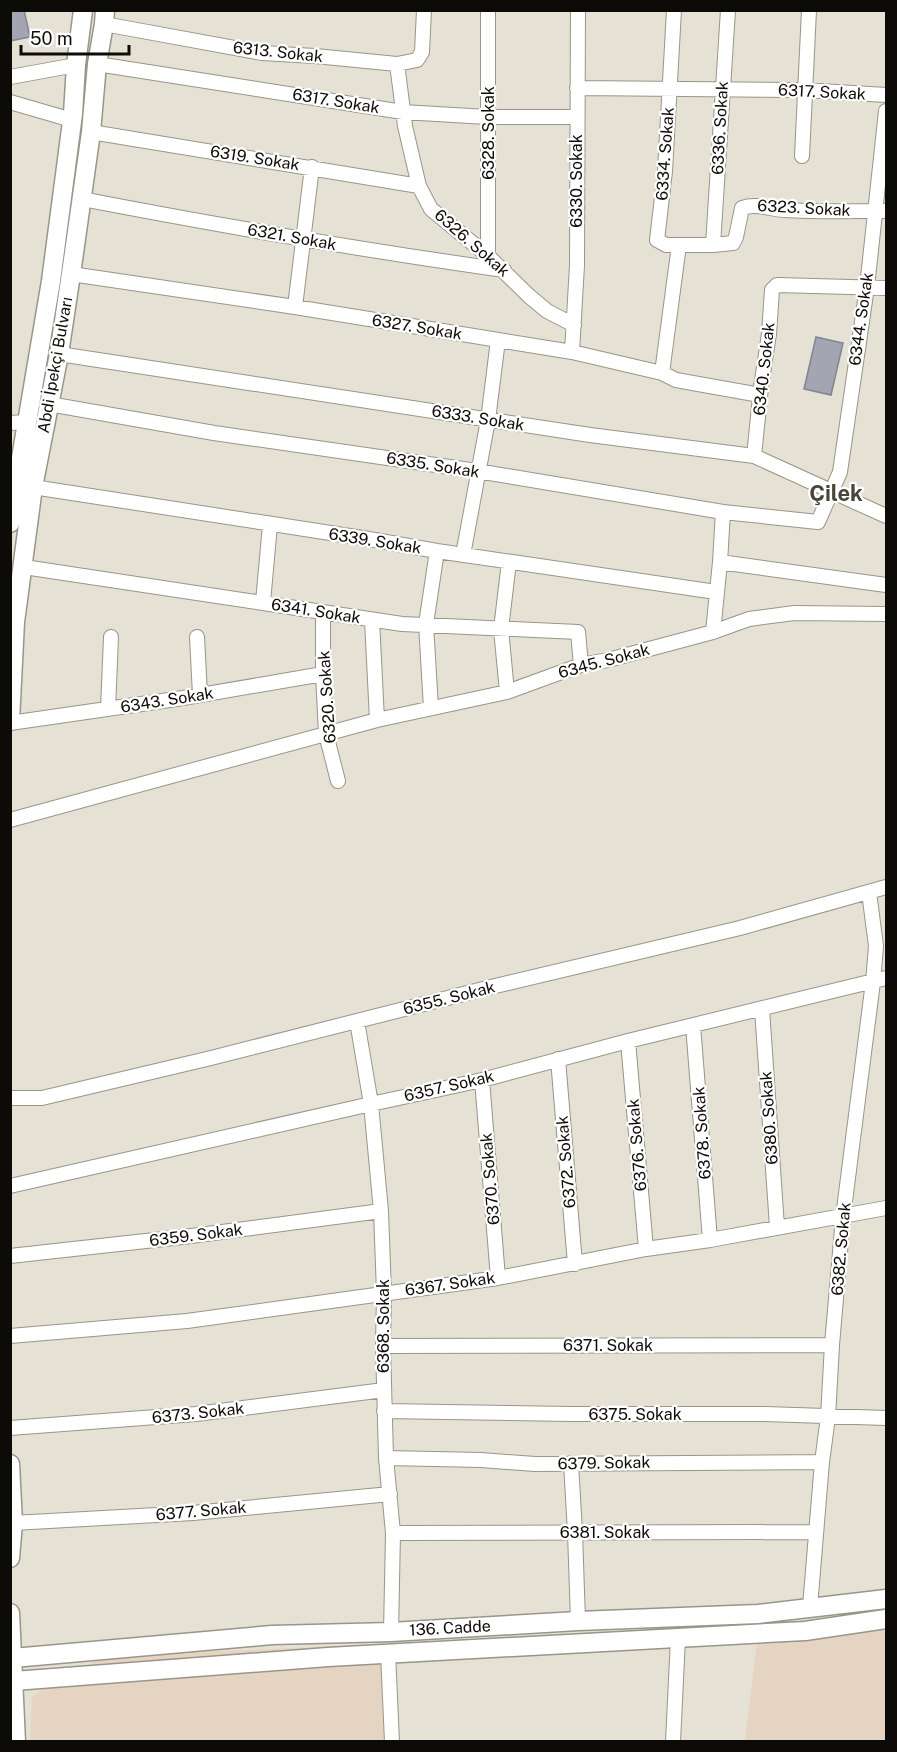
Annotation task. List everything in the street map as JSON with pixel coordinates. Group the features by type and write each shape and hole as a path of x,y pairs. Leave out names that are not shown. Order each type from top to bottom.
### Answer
{"street":[{"name":"Abdi İpekçi Bulvarı","path":"10,523 19,422 51,281 72,120 83,10"},
{"name":"6313. Sokak","path":"104,17 262,53 397,64 417,60 422,52 424,10"},
{"name":"6328. Sokak","path":"488,10 488,256"},
{"name":"6330. Sokak","path":"572,352 577,265 578,10"},
{"name":"6334. Sokak","path":"674,10 665,171 657,240 666,245 713,245"},
{"name":"6336. Sokak","path":"713,245 728,10"},
{"path":"802,156 809,10"},
{"name":"Abdi İpekçi Bulvarı","path":"10,722 15,622 33,487 59,354 91,132 104,17"},
{"name":"6317. Sokak","path":"97,64 403,112 487,117 576,117"},
{"name":"6326. Sokak","path":"397,64 405,126 419,186 431,209 504,270 547,311 574,325"},
{"path":"10,76 76,65"},
{"name":"6317. Sokak","path":"577,87 804,90 886,95"},
{"path":"10,102 72,120"},
{"name":"6344. Sokak","path":"818,522 840,472 867,287 881,211 886,111"},
{"name":"6319. Sokak","path":"91,132 419,186"},
{"path":"295,307 312,167"},
{"name":"6321. Sokak","path":"82,199 304,239 504,270"},
{"name":"6323. Sokak","path":"713,245 733,243 742,208 752,205 781,210 881,211"},
{"path":"662,373 679,245"},
{"name":"6327. Sokak","path":"71,274 295,307 572,352 662,373 676,380 760,395"},
{"name":"6340. Sokak","path":"754,456 772,290 777,285 867,287"},
{"path":"867,287 886,288"},
{"path":"464,555 477,471 488,420 498,340"},
{"name":"6333. Sokak","path":"59,354 590,435 754,456 886,516"},
{"name":"6335. Sokak","path":"49,404 214,433 477,471 723,512 818,522"},
{"name":"6339. Sokak","path":"33,487 598,576 716,592"},
{"path":"713,632 723,512"},
{"path":"263,602 270,525"},
{"path":"431,708 426,624 437,551"},
{"path":"507,692 501,629 509,562"},
{"path":"720,562 886,585"},
{"name":"6341. Sokak","path":"24,567 402,624 578,632 581,665"},
{"name":"6320. Sokak","path":"323,612 326,735 338,781"},
{"name":"6345. Sokak","path":"10,820 377,720 507,692 581,665 713,632 749,620 794,613 886,614"},
{"path":"372,620 377,720"},
{"path":"108,709 111,637"},
{"path":"197,637 200,695"},
{"name":"6343. Sokak","path":"10,722 200,695 323,674"},
{"name":"6355. Sokak","path":"10,1098 42,1098 740,928 886,886"},
{"name":"6382. Sokak","path":"810,1607 828,1416 843,1217 880,980 869,891"},
{"name":"6357. Sokak","path":"10,1186 482,1080 628,1041 880,980"},
{"name":"6380. Sokak","path":"762,1009 777,1227"},
{"name":"6368. Sokak","path":"357,1021 371,1104 381,1211 384,1411 393,1533 391,1632"},
{"name":"6378. Sokak","path":"693,1025 710,1240"},
{"name":"6376. Sokak","path":"628,1041 645,1249"},
{"name":"6372. Sokak","path":"558,1059 574,1264"},
{"name":"6370. Sokak","path":"482,1080 498,1278"},
{"name":"6367. Sokak","path":"10,1336 187,1321 498,1278 645,1249 710,1240 886,1208"},
{"name":"6359. Sokak","path":"10,1256 191,1236 381,1211"},
{"name":"6371. Sokak","path":"383,1346 832,1345"},
{"name":"6373. Sokak","path":"10,1428 196,1414 384,1390"},
{"name":"6375. Sokak","path":"384,1411 765,1414 886,1418"},
{"name":"6379. Sokak","path":"386,1458 481,1460 535,1464 822,1462"},
{"path":"10,1464 13,1523 10,1558"},
{"path":"571,1464 576,1532 578,1621"},
{"name":"6377. Sokak","path":"13,1523 193,1513 390,1494"},
{"name":"6381. Sokak","path":"393,1533 816,1532"},
{"name":"136. Cadde","path":"13,1658 272,1635 391,1632 578,1621 758,1614 886,1599"},
{"path":"10,1613 16,1742"},
{"name":"136. Cadde","path":"12,1681 388,1653 805,1631 886,1619"},
{"path":"673,1742 678,1638"},
{"path":"388,1653 392,1742"}],"shaded area":[{"path":"886,1616 886,1741 745,1742 757,1641"},
{"path":"388,1644 391,1741 30,1742 32,1696 104,1656"}],"building":[{"path":"10,10 24,10 30,37 10,41"},
{"path":"816,337 843,343 831,395 804,389"}],"district":[{"name":"Çilek","path":"836,493"}]}
